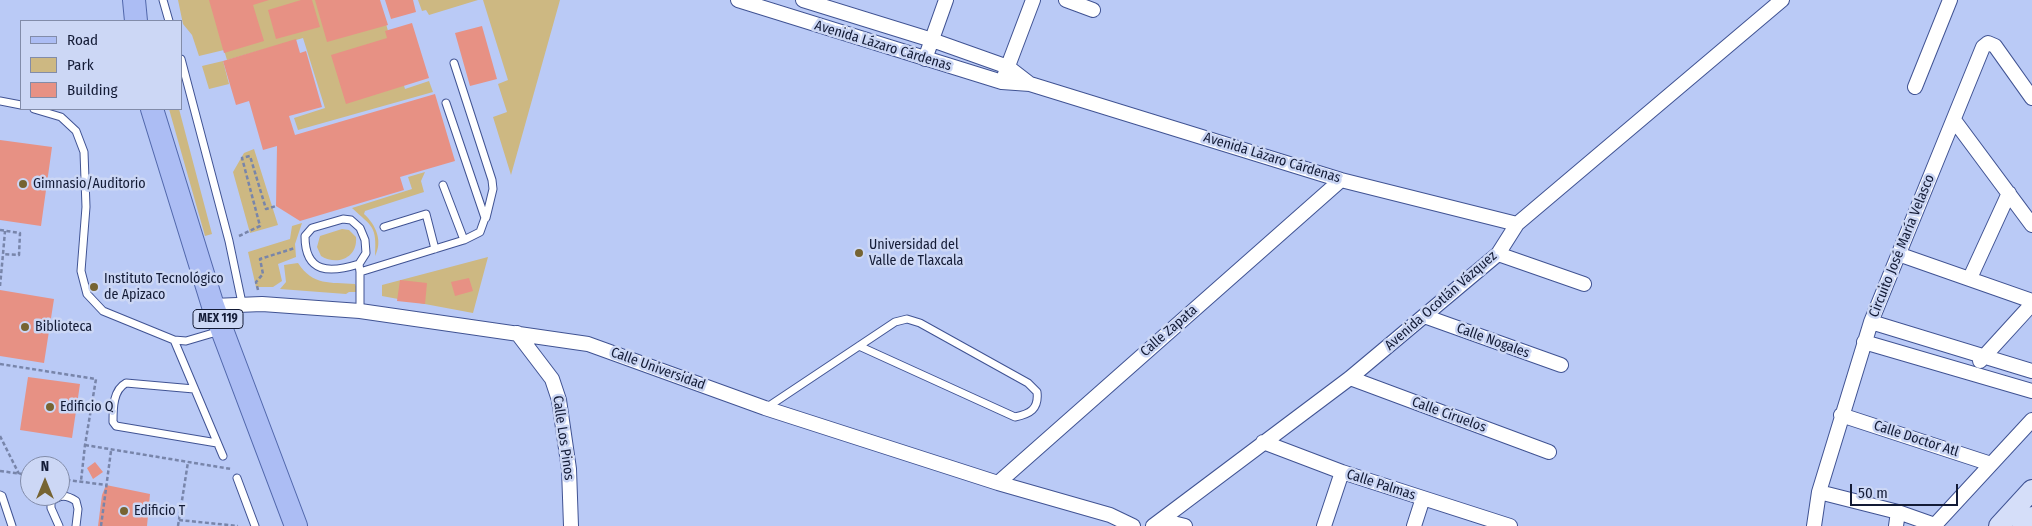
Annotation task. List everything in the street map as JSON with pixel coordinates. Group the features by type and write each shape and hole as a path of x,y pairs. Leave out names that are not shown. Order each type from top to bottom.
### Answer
{"main road":[{"path":"134,0 136,20"},
{"name":"MEX 119","path":"152,110 213,306 296,526"}],"street":[{"name":"Avenida Lázaro Cárdenas","path":"738,0 1002,82 1030,84 1341,180 1517,224"},
{"name":"Avenida Lázaro Cárdenas","path":"803,0 831,4 1008,67 1030,84"},
{"path":"925,59 946,0"},
{"path":"1002,82 1032,0"},
{"path":"1066,0 1093,10"},
{"name":"Avenida Ocotlán Vázquez","path":"1157,523 1350,378 1498,254 1517,224 1782,0"},
{"path":"1915,87 1950,0"},
{"name":"Circuito José María Velasco","path":"1814,526 1818,492 1871,322 1954,120 1982,46 1988,43 1995,46 2032,98"},
{"path":"1954,120 2032,225"},
{"name":"Calle Zapata","path":"998,482 1341,180"},
{"path":"1970,278 2009,193"},
{"path":"1498,254 1584,284"},
{"path":"1898,254 1970,278 2032,303 1969,372"},
{"name":"Calle Universidad","path":"213,306 242,303 360,311 588,344 765,408 1087,509 1107,522 1133,526"},
{"name":"Calle Nogales","path":"1424,316 1561,365"},
{"path":"1871,322 2032,371"},
{"name":"Calle Los Pinos","path":"517,333 552,379 559,400 569,468 571,526"},
{"path":"1864,342 2032,391"},
{"name":"Calle Ciruelos","path":"1350,378 1549,452"},
{"name":"Calle Doctor Atl","path":"1841,415 1991,464"},
{"path":"1818,492 1897,519 1934,526 2032,420"},
{"name":"Calle Palmas","path":"1263,442 1342,472 1504,525"},
{"path":"1324,526 1342,472"},
{"path":"1999,526 2032,490"},
{"path":"1414,526 1423,498"},
{"path":"2023,526 2032,517"},
{"path":"1157,523 1185,526"}],"lane":[{"path":"163,0 170,20"},
{"path":"182,62 229,241 242,303"},
{"path":"360,311 359,268 366,253 365,240 360,228 351,220 344,219 312,228 306,236 308,256 314,265 337,271 359,268 464,240 480,232 486,218 493,189 492,180 454,63"},
{"path":"0,101 20,105"},
{"path":"446,103 486,218"},
{"path":"37,110 61,117 76,131 84,152 86,207 81,271 87,294 104,311 174,340 186,341 222,331"},
{"path":"443,186 464,240"},
{"path":"384,227 426,214 435,249"},
{"path":"765,408 895,322 907,319 920,323 1028,383 1037,392 1036,407 1029,414 1016,417 859,346"},
{"path":"174,340 223,456"},
{"path":"194,389 126,383 120,386 113,403 113,422 116,426 217,443"},
{"path":"237,478 255,526"},
{"path":"0,495 2,496 12,526"},
{"path":"59,526 51,508 51,502 57,497 68,496 76,501 78,509 76,526"}],"path":[{"path":"229,241 260,226 242,158 250,156 266,209 276,206"},
{"path":"0,230 20,233 19,255 3,254"},
{"path":"0,286 5,230"},
{"path":"0,245 5,246"},
{"path":"262,304 256,282 263,274 260,259 306,246"},
{"path":"0,364 96,379 84,445 81,481"},
{"path":"0,436 19,474"},
{"path":"84,445 234,470"},
{"path":"101,526 112,450"},
{"path":"178,526 188,462"},
{"path":"0,471 19,474"},
{"path":"70,480 106,485"},
{"path":"179,520 238,526"}],"green space":[{"path":"178,0 379,0 405,89 429,81 433,92 298,130 294,118 325,108 303,38 227,60 224,50 199,56 192,35 183,24"},
{"path":"418,0 478,0 429,15 426,10 422,11"},
{"path":"483,0 560,0 511,175 493,117 507,112 498,84 508,80"},
{"path":"223,61 229,84 209,89 202,66"},
{"path":"169,110 179,110 212,234 205,236"},
{"path":"254,149 278,225 250,233 233,172 244,153"},
{"path":"425,172 421,181 424,192 365,211 364,214 372,223 377,234 378,245 375,256 374,232 369,223 352,208 412,189 408,177"},
{"path":"302,223 295,244 296,257 278,264 282,281 273,287 256,287 248,252 290,239 292,226"},
{"path":"342,229 349,230 356,237 354,250 350,255 340,260 327,259 321,256 317,247 320,236"},
{"path":"488,257 473,313 382,296 382,285"},
{"path":"298,263 310,276 316,279 330,283 355,284 358,292 346,294 280,289 286,282 284,265"}],"building":[{"path":"209,0 269,0 253,5 264,41 224,53"},
{"path":"301,0 312,0 320,27 276,39 268,10"},
{"path":"315,0 380,0 388,25 327,42"},
{"path":"385,0 413,0 416,12 391,19"},
{"path":"412,23 429,78 346,104 331,55 387,38 385,31"},
{"path":"482,26 497,79 470,86 455,33"},
{"path":"296,39 300,53 306,51 322,107 289,116 295,135 435,94 455,161 400,177 404,190 300,221 276,206 277,146 263,150 249,101 236,105 223,61"},
{"name":"Gimnasio/Auditorio","path":"0,140 52,147 41,226 0,220"},
{"path":"469,278 473,291 455,296 451,282"},
{"path":"400,280 427,283 425,304 397,301"},
{"name":"Biblioteca","path":"0,290 54,299 44,363 0,356"},
{"name":"Edificio Q","path":"28,377 80,384 72,438 20,430"},
{"path":"95,462 103,472 93,479 87,468"},
{"name":"Edificio T","path":"106,485 150,494 147,526 98,526 102,495"}],"place":[{"name":"Gimnasio/Auditorio","path":"23,184"},
{"name":"Universidad del Valle de Tlaxcala","path":"859,253"},
{"name":"Instituto Tecnológico de Apizaco","path":"94,287"},
{"name":"Biblioteca","path":"25,327"},
{"name":"Edificio Q","path":"50,407"},
{"name":"Edificio T","path":"124,511"}]}
